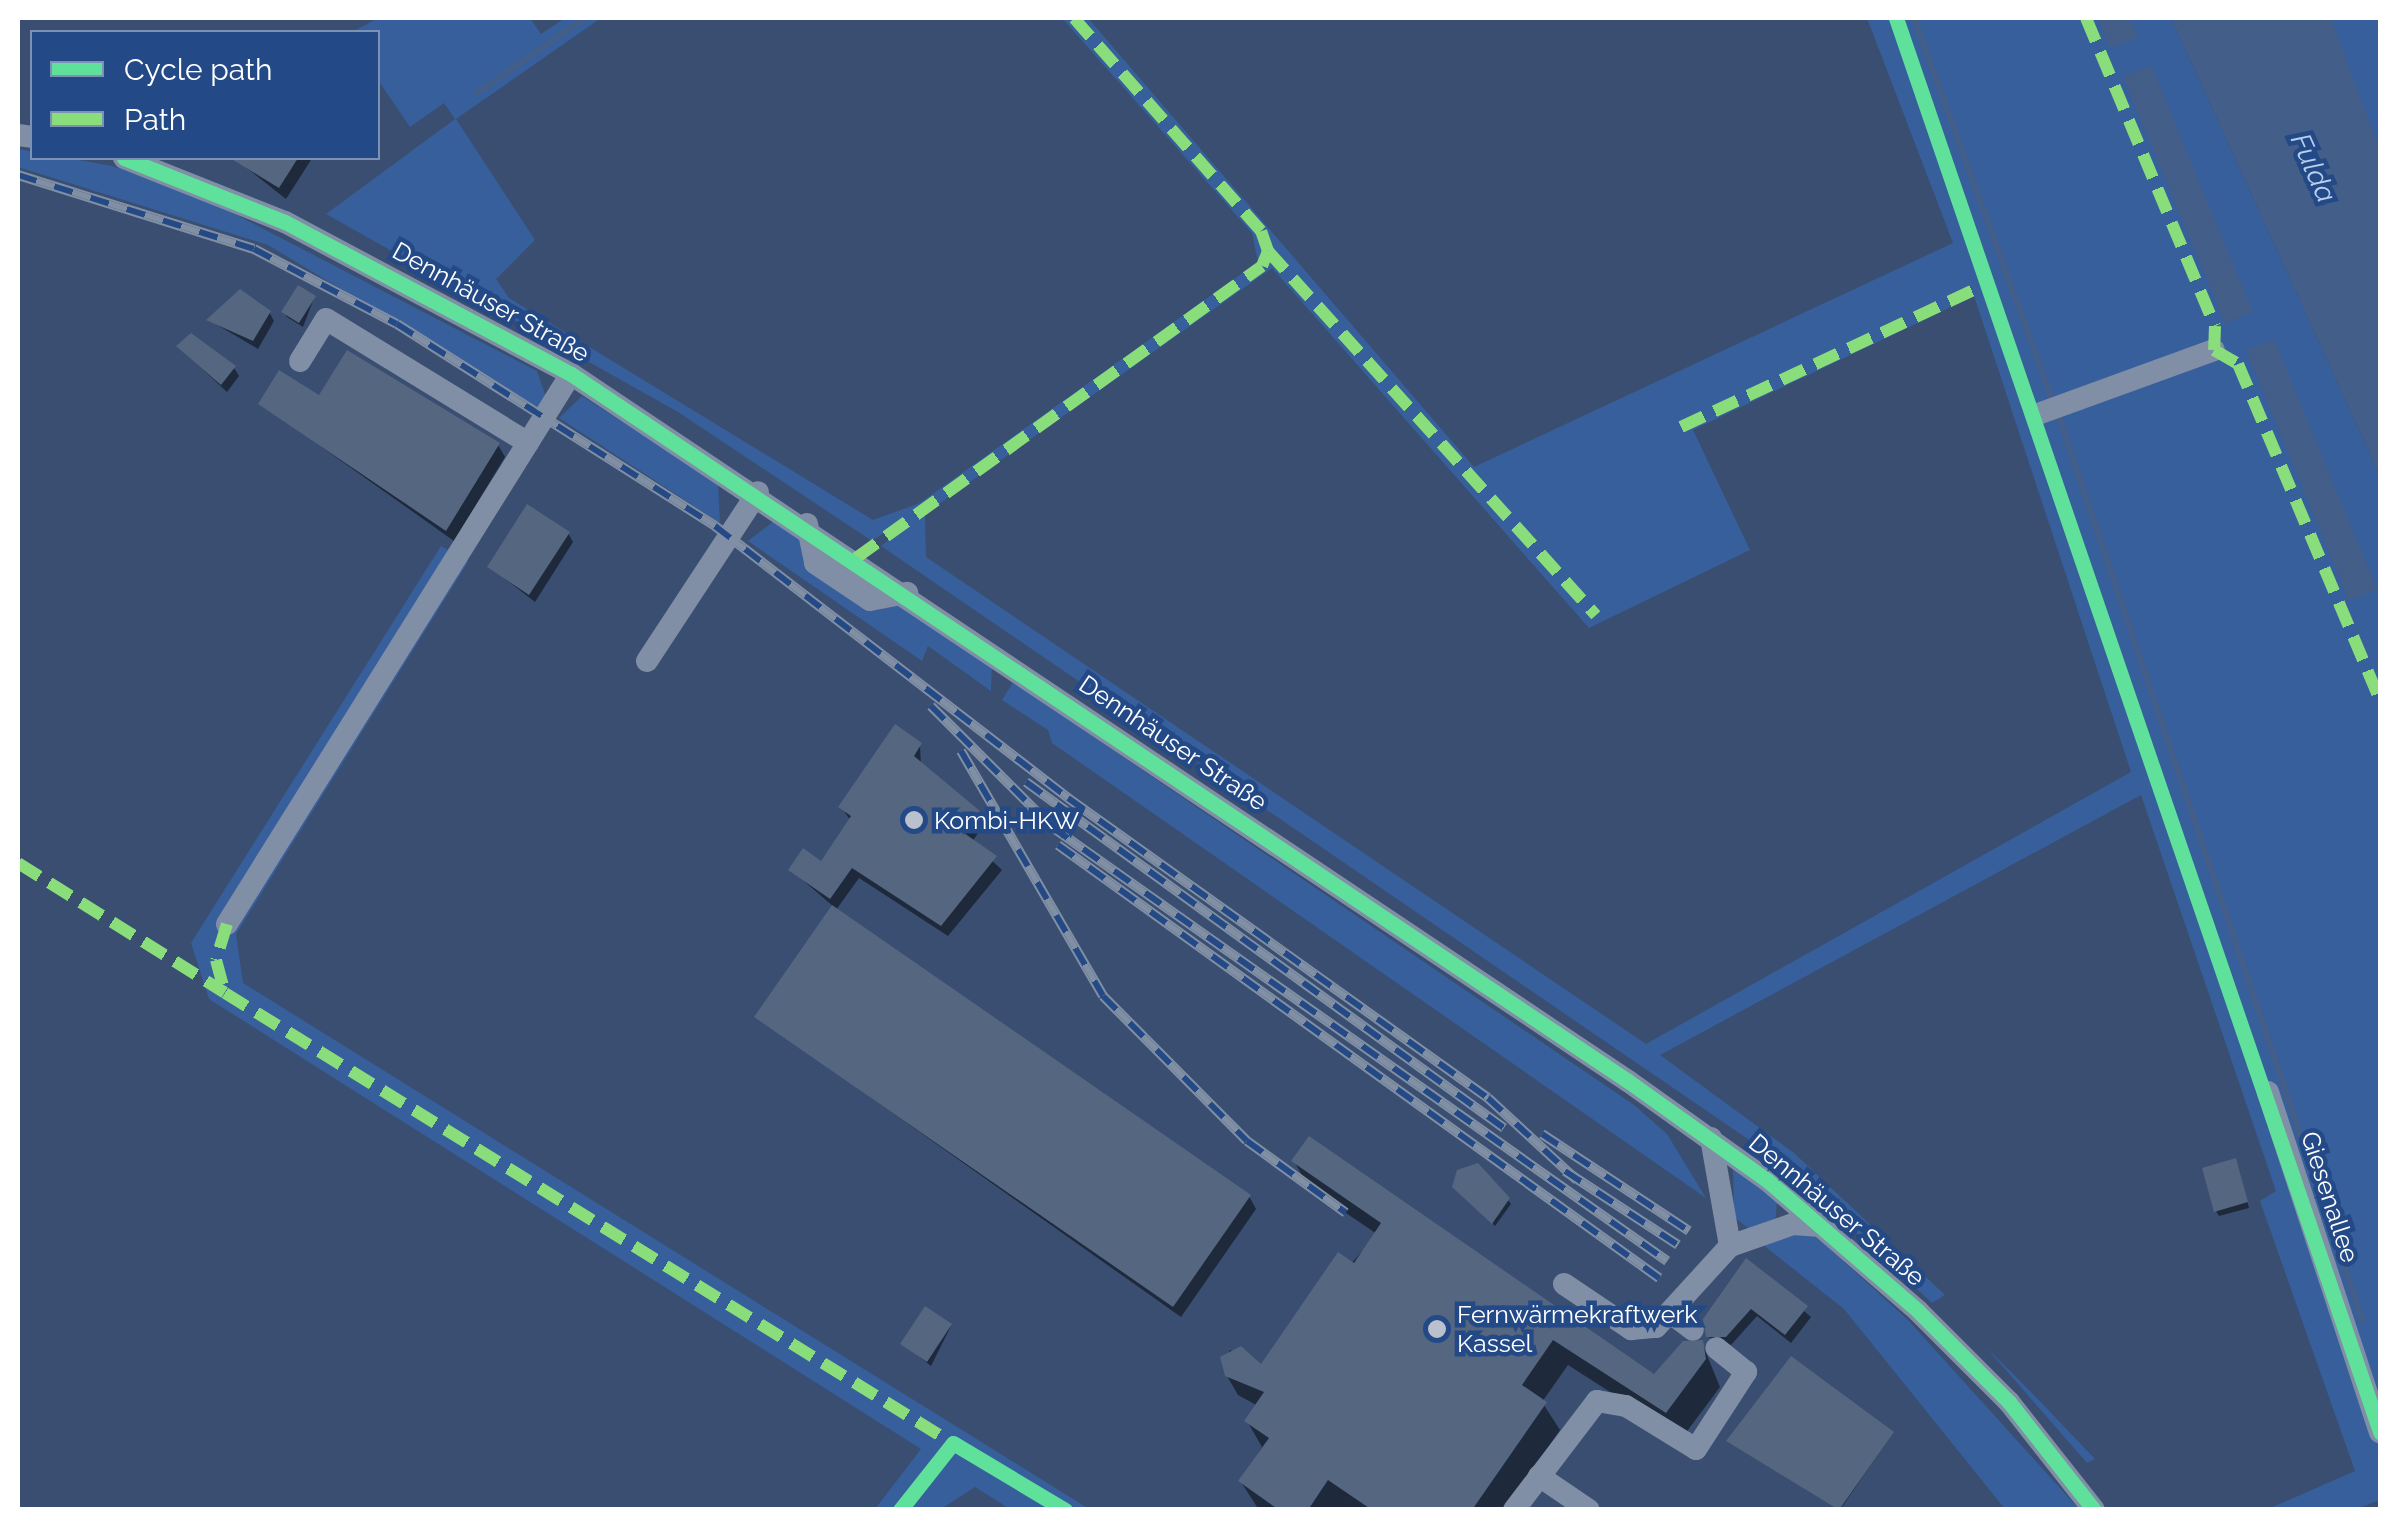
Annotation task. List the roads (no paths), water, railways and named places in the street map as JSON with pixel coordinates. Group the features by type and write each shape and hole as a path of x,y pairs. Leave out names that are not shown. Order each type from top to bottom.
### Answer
{"street":[{"name":"Dennhäuser Straße","path":"129,160 285,222 571,374 807,524 1710,1138 1824,1226 2009,1402 2094,1510"},
{"path":"300,361 326,319 528,443"},
{"path":"2038,414 2214,350"},
{"path":"227,924 571,374"},
{"path":"648,661 758,492"},
{"name":"Giesenallee","path":"2268,1092 2380,1432"},
{"path":"1710,1138 1730,1246"},
{"path":"1564,1284 1631,1329 1672,1314 1730,1246 1793,1224 1824,1226"},
{"path":"1672,1314 1692,1330"},
{"path":"1514,1510 1596,1401 1626,1406 1696,1449 1746,1372 1716,1348"},
{"path":"1539,1476 1589,1510"}],"water":[{"path":"2098,18 2130,18 2138,38 2110,48"},
{"name":"Fulda","path":"2171,18 2331,18 2380,152 2380,476"},
{"path":"2151,65 2253,312 2225,323 2123,77"},
{"path":"2274,339 2377,589 2349,601 2246,350"}],"waterway":[{"path":"477,93 585,18"},
{"path":"1914,18 2052,399"},
{"path":"2059,417 2362,1319"}],"railway":[{"path":"18,175 254,249 397,324 715,526 1068,798 1488,1098 1577,1180"},
{"path":"931,706 1052,827 1667,1261"},
{"path":"961,751 1103,996 1247,1141 1346,1213"},
{"path":"1026,782 1504,1128"},
{"path":"1058,845 1659,1278"},
{"path":"1542,1134 1689,1231"},
{"path":"1565,1171 1678,1245"}],"place":[{"name":"Kombi-HKW","path":"914,820"},
{"name":"Fernwärmekraftwerk Kassel","path":"1437,1329"}]}
